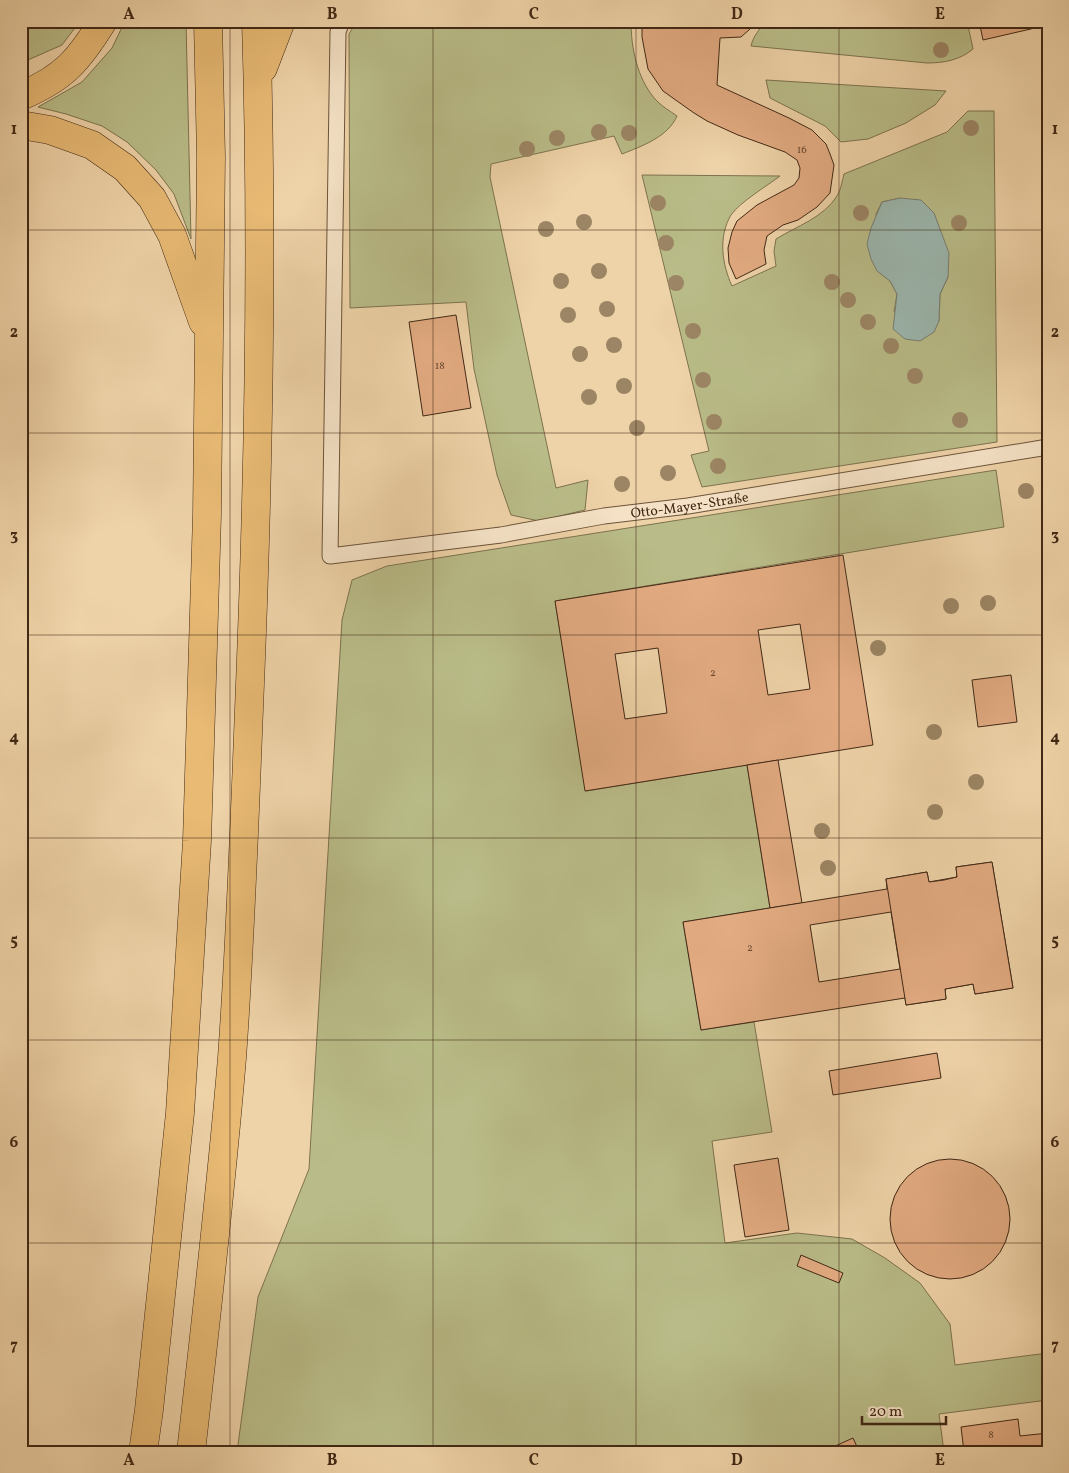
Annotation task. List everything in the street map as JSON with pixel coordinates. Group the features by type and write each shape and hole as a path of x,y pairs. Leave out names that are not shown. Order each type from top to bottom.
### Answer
{"highway":[{"path":"21,96 37,89 67,70 88,46 103,21"},
{"path":"143,1452 180,1113 197,841 207,515 211,158 208,21"},
{"path":"191,1452 232,1058 244,846 257,518 260,280 256,21"},
{"path":"258,81 280,21"},
{"path":"21,125 50,130 92,145 125,168 152,198 172,235 209,339"},
{"path":"134,1452 149,1410"}],"lane":[{"name":"Otto-Mayer-Straße","path":"342,21 338,32 330,556 501,535 604,516 688,506 1048,447"}],"green space":[{"path":"21,21 80,21 62,45 21,63"},
{"path":"125,21 186,21 191,239 174,194 156,170 127,142 102,126 38,107 82,82 112,48"},
{"path":"357,21 631,21 632,42 639,72 657,102 677,116 667,130 654,140 622,154 614,136 491,164 490,177 556,488 588,480 585,510 539,521 511,515 497,475 474,369 466,302 350,308 349,34"},
{"path":"763,21 967,21 973,49 963,56 952,60 927,63 751,46"},
{"path":"766,80 946,91 935,105 906,123 868,139 841,142 825,126 770,98"},
{"path":"968,111 994,111 997,442 702,487 691,455 709,451 642,175 780,176 735,210 727,223 724,232 723,250 726,269 732,286 776,266 774,251 776,239 825,210 838,194 844,174 947,132","holes":["900,198 948,277 940,294 939,321 894,312 897,294 890,281 876,214 882,202"]},
{"path":"996,470 1004,527 555,601 586,791 747,765 770,908 683,922 701,1030 754,1022 772,1132 712,1141 725,1243 797,1233 852,1239 885,1258 920,1283 950,1324 955,1365 1048,1353 1048,1400 939,1414 944,1452 237,1452 258,1297 309,1169 342,620 352,580 387,566"}],"water":[{"path":"900,198 921,200 934,213 949,253 948,277 940,294 939,321 934,332 920,341 905,339 893,329 897,294 890,281 877,271 867,244 871,228 882,202"}],"building":[{"path":"642,21 752,21 750,29 741,37 720,38 717,85 812,130 826,144 830,154 834,165 830,193 817,207 798,220 783,225 767,236 764,250 766,264 736,279 729,263 728,248 737,221 757,205 794,185 799,178 800,168 797,160 785,152 738,135 707,121 663,91 648,69 642,37"},
{"path":"979,21 1048,21 1048,25 983,40"},
{"path":"456,315 471,408 423,416 409,322"},
{"path":"843,555 873,745 585,791 555,601","holes":["800,624 810,689 768,695 758,630","658,648 667,713 625,719 615,654"]},
{"path":"1011,675 1017,722 978,727 972,680"},
{"path":"778,760 802,903 770,908 747,765"},
{"path":"992,862 1013,988 975,994 973,984 945,989 946,999 906,1005 905,998 701,1030 683,922 887,889 886,879 927,872 929,882 957,877 956,867","holes":["891,912 900,969 819,982 810,925"]},
{"path":"992,862 1013,988 975,994 973,984 945,989 946,999 906,1005 886,879 927,872 929,882 944,880 957,877 956,867"},
{"path":"937,1053 941,1078 833,1095 829,1071"},
{"path":"778,1158 789,1230 745,1237 734,1165"},
{"path":"950,1159 973,1163 993,1176 1006,1196 1010,1219 1006,1242 993,1262 973,1275 950,1279 927,1275 907,1262 894,1242 890,1219 894,1196 907,1176 927,1163"},
{"path":"801,1255 843,1273 839,1283 797,1266"},
{"path":"1018,1419 1020,1436 1048,1433 1048,1452 964,1452 961,1427"},
{"path":"853,1438 859,1451 822,1452"}]}
